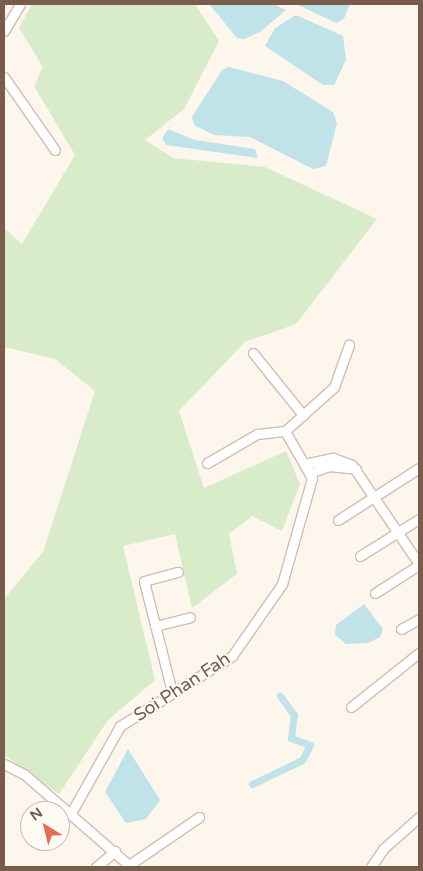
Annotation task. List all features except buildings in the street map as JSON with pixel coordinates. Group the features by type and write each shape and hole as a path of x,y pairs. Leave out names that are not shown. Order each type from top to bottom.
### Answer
{"street":[{"path":"5,27 20,4"},
{"path":"4,77 55,150"},
{"path":"207,463 257,434 285,431 334,387 347,349"},
{"path":"253,353 303,415"},
{"name":"Soi Phan Fah","path":"71,813 120,726 232,656 282,584 310,496 309,473 285,431"},
{"path":"304,464 333,458 356,469 376,496 419,564 375,592"},
{"path":"309,473 329,466 356,469"},
{"path":"338,520 419,468"},
{"path":"360,556 419,519"},
{"path":"172,692 144,581 178,572"},
{"path":"155,626 190,617"},
{"path":"401,629 419,620"},
{"path":"351,707 419,653"},
{"path":"4,764 24,774 130,866 199,817"},
{"path":"371,867 383,849 419,817"},
{"path":"96,867 115,851"}],"green space":[{"path":"32,4 195,4 219,41 184,109 145,140 173,158 265,167 377,219 296,324 245,342 179,411 204,488 286,451 300,484 282,531 252,516 229,534 237,574 192,608 175,534 123,546 155,680 108,720 59,794 4,755 4,599 43,552 95,391 55,359 4,347 4,228 22,244 75,155 34,86 43,67 19,28"}],"water":[{"path":"209,4 273,4 286,10 260,32 244,39 237,38"},
{"path":"296,4 350,4 344,19 336,23"},
{"path":"296,15 343,36 346,60 334,85 323,85 265,46 275,28"},
{"path":"229,67 283,81 333,112 337,123 326,166 313,169 250,137 214,135 194,125 192,117 222,70"},
{"path":"168,129 195,140 255,149 258,158 166,145 162,138"},
{"path":"364,604 383,629 380,637 368,643 346,644 335,635 336,625"},
{"path":"128,749 160,800 146,819 126,823 105,792"}],"waterway":[{"path":"252,784 302,760 310,745 291,738 294,715 280,696"}]}
